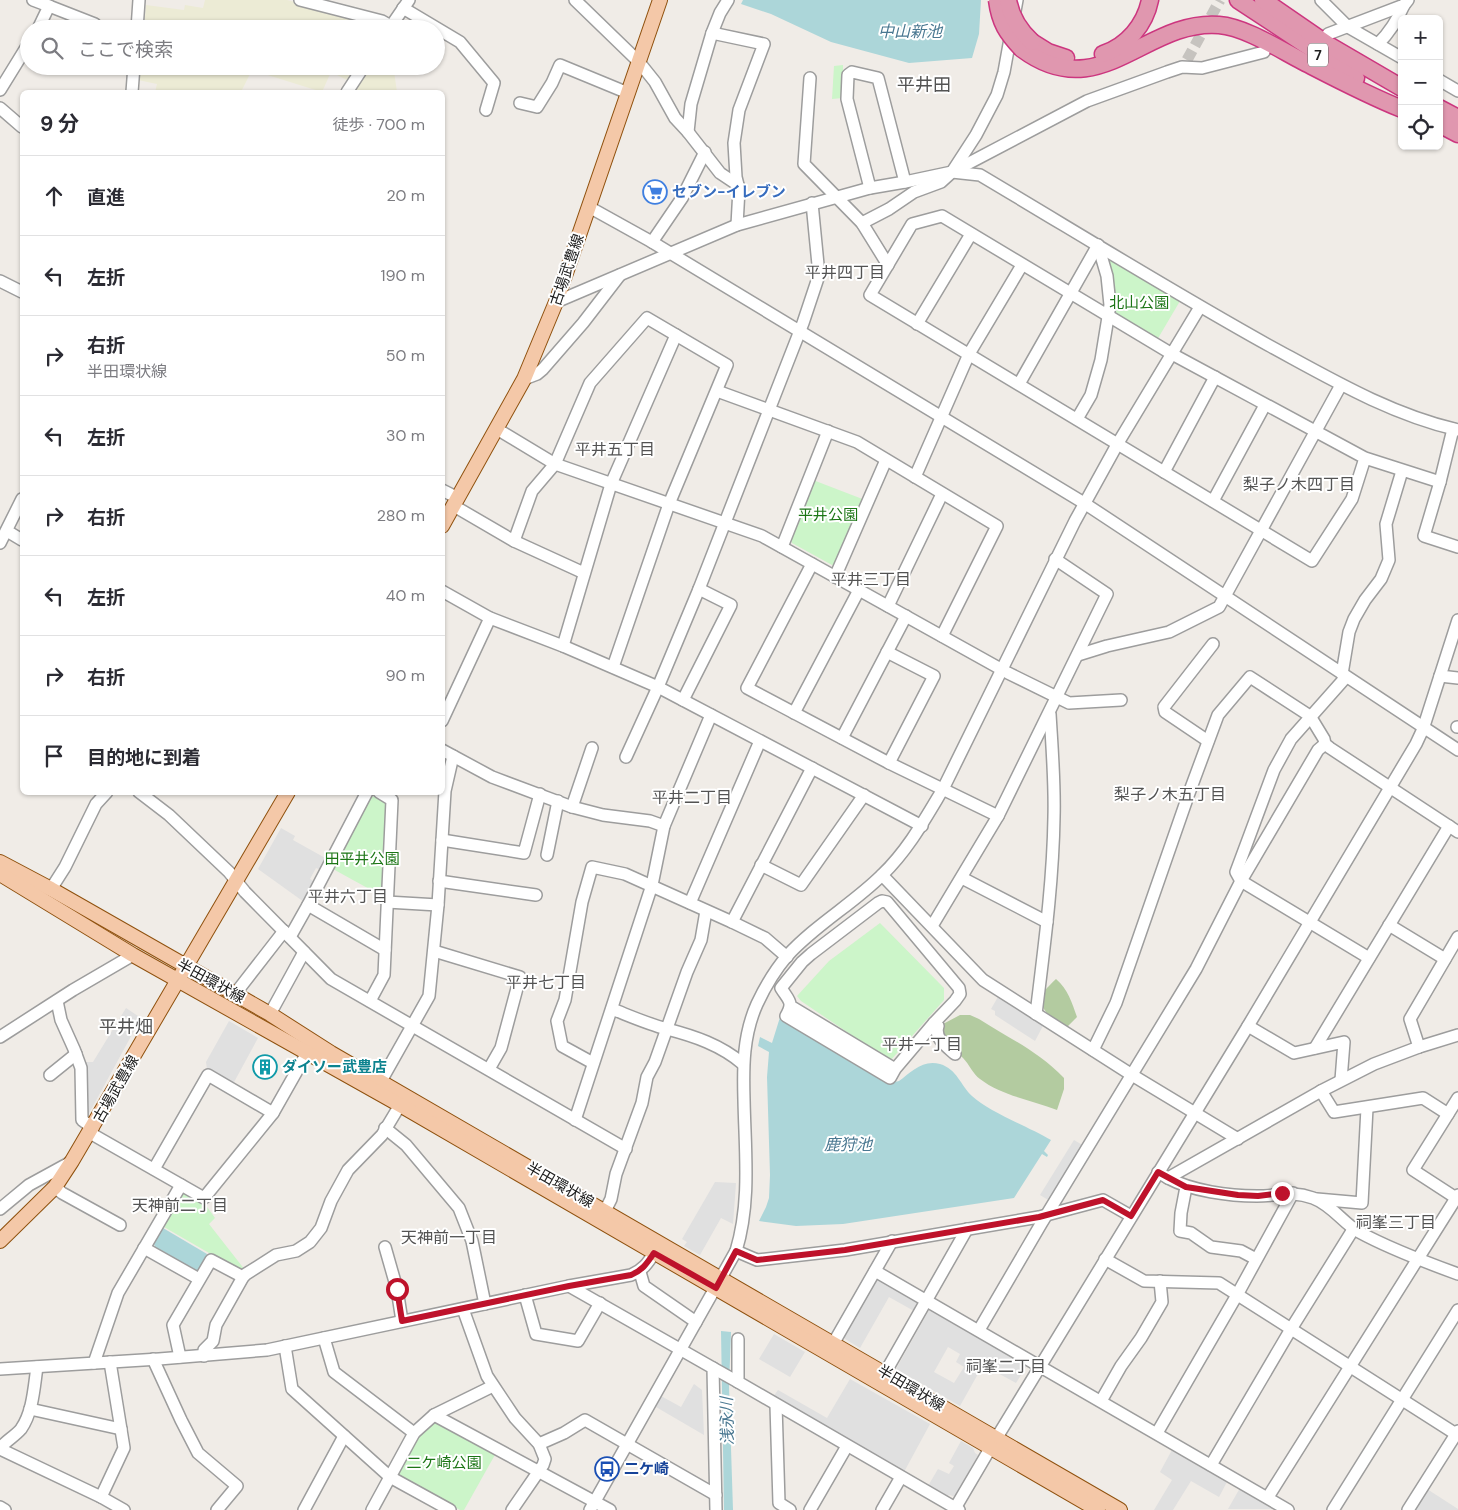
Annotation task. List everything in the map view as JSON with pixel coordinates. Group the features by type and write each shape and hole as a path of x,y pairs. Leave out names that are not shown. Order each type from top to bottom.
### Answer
{"highway":[{"path":"997,0 1002,24 1009,35 1027,45 1071,59 1106,54 1119,47 1137,30 1144,18 1150,0"},
{"path":"1008,0 1013,18 1024,34 1027,45 1035,59 1050,65 1065,68 1097,66 1113,62 1155,39 1179,30 1219,25 1259,38 1360,92 1398,107"},
{"name":"7","path":"1238,0 1322,57 1398,102"},
{"name":"7","path":"1263,0 1330,46 1398,86"},
{"path":"1281,0 1315,26 1398,78"},
{"path":"1443,110 1458,118"},
{"path":"1443,126 1458,134"}],"main road":[{"name":"古場武豊線","path":"445,521 524,379 556,302 660,0"},
{"name":"古場武豊線","path":"0,1241 55,1187 72,1161 286,795"},
{"name":"半田環状線","path":"0,862 236,994 332,1053 605,1211 719,1283 994,1443 1120,1510"},
{"name":"半田環状線","path":"0,874 133,955 400,1105 654,1253 719,1283 885,1373 1098,1510"}],"street":[{"path":"34,0 85,20"},
{"path":"138,20 139,0"},
{"path":"300,0 382,20"},
{"path":"575,0 639,62 655,82 675,118 705,152 720,173 738,185"},
{"path":"688,132 691,104 712,34 720,13 728,0"},
{"path":"952,172 976,135 997,95 1004,72 1017,0"},
{"path":"1321,0 1348,27 1398,56"},
{"path":"1328,34 1407,1"},
{"path":"1378,44 1396,24 1407,1"},
{"path":"395,20 406,4 429,20"},
{"path":"42,20 49,6"},
{"path":"445,31 466,48 494,83 486,110"},
{"path":"712,34 764,44 739,110 734,143 738,185 737,225"},
{"path":"862,222 889,209 914,192 941,182 952,172 1087,101 1185,64 1202,68 1264,52"},
{"path":"0,90 20,58"},
{"path":"520,103 537,107 552,83 560,65 628,93"},
{"path":"870,188 847,99 848,75 852,72 878,78 905,182"},
{"path":"132,90 133,75"},
{"path":"348,90 358,75"},
{"path":"810,78 804,164 862,222 888,265"},
{"path":"1443,82 1458,91"},
{"path":"0,108 20,125"},
{"path":"652,242 682,198 705,152"},
{"path":"556,302 737,225 870,188 952,172 980,175 1098,244 1200,307 1341,385 1391,409 1455,430 1424,536 1458,547"},
{"path":"626,757 658,687 726,523 800,331 819,275 812,203"},
{"path":"589,208 671,253 1084,503 1226,595 1423,729 1458,750"},
{"path":"1365,458 1352,499 1312,561 870,295 912,224 942,216 1172,354 1265,405 1365,458 1440,482"},
{"path":"918,324 971,234"},
{"path":"1020,384 1098,244"},
{"path":"1078,419 1091,395 1101,360 1110,305 1108,284 1098,244"},
{"path":"915,477 969,354 1022,265"},
{"path":"524,379 537,374 543,369 583,323 620,274"},
{"path":"0,281 20,291"},
{"path":"592,1506 736,1251 742,1231 745,1189 743,1064 748,1031 757,1005 767,986 787,957 799,944 882,875 922,826 943,789 1084,503 1200,307"},
{"path":"514,541 532,491 555,464 590,383 647,318 727,366 669,504 613,667"},
{"path":"563,646 611,484 676,335"},
{"path":"1164,472 1215,378"},
{"path":"1078,655 1107,646 1169,632 1219,607 1341,385"},
{"path":"717,391 856,442 997,526 942,636"},
{"path":"1213,501 1265,405"},
{"path":"497,429 555,464 762,536 1002,669 1069,703 1121,700"},
{"path":"782,547 828,431"},
{"path":"835,577 886,460"},
{"path":"1369,958 1241,881 1236,872 1274,770 1291,739 1344,676 1349,632 1354,619 1365,600 1381,579 1389,560 1386,524 1402,471"},
{"path":"445,493 514,541 584,573"},
{"path":"888,606 942,494"},
{"path":"0,543 20,503"},
{"path":"7,531 20,539"},
{"path":"932,926 998,816 1107,594 1055,559"},
{"path":"812,564 747,688 889,763 998,816"},
{"path":"682,700 730,605 699,589"},
{"path":"794,713 859,590"},
{"path":"445,593 490,618 563,646 658,687 922,826"},
{"path":"842,738 906,616"},
{"path":"445,715 490,618"},
{"path":"569,1286 956,1509 1131,1216 1163,1175 1194,1113 1248,1026 1423,729 1458,620"},
{"path":"1208,741 1165,712 1164,707 1213,644"},
{"path":"887,652 934,676 889,763"},
{"path":"1440,676 1458,678"},
{"path":"1093,1050 1116,1003 1218,715 1250,677 1310,716 1324,739 1324,744"},
{"path":"1036,1014 1047,922 1055,814 1050,712"},
{"path":"576,1120 652,885 664,826 712,715"},
{"path":"690,903 760,741"},
{"path":"1315,1048 1389,925 1453,829 1324,744"},
{"path":"979,1330 1046,1215 1196,970 1241,881 1318,750 1324,744"},
{"path":"572,807 592,748"},
{"path":"381,1081 430,996 448,753 492,777 572,807 650,821 664,826"},
{"path":"732,922 812,768"},
{"path":"442,840 524,853 540,794"},
{"path":"51,889 65,867 96,804 105,795"},
{"path":"143,795 169,815 229,872 331,979 626,1149"},
{"path":"236,994 308,906 366,795"},
{"path":"370,1000 384,975 392,800 384,795"},
{"path":"761,865 801,885 864,795"},
{"path":"548,856 558,801"},
{"path":"593,1063 562,1046 557,1021 565,1000 582,902 592,867 625,874 652,885 765,938 787,957"},
{"path":"882,875 983,980 1132,1076 1238,1138"},
{"path":"962,878 1047,922"},
{"path":"439,881 536,895"},
{"path":"885,901 892,906 941,968 960,988 960,994 955,1001 934,1023 895,1069 890,1078 792,1007 781,988 787,974 878,903 885,901"},
{"path":"387,902 438,905"},
{"path":"308,906 385,950"},
{"path":"605,1211 611,1199 616,1174 642,1103 647,1077 701,940 706,911"},
{"path":"1389,925 1445,959"},
{"path":"1419,1046 1410,1019 1458,937"},
{"path":"270,1014 304,952"},
{"path":"434,952 520,977 501,1048 489,1070"},
{"path":"0,1037 133,955"},
{"path":"56,1002 61,1020 76,1054 82,1077 82,1120 91,1131 204,1198 273,1113 307,1053"},
{"path":"612,1009 667,1029 677,1030 718,1047 743,1064"},
{"path":"934,1023 938,1026 936,1031 939,1038 955,1054"},
{"path":"1248,1026 1294,1053 1344,1042 1341,1080"},
{"path":"1163,1175 1238,1138 1341,1080 1374,1064 1419,1046 1458,1035"},
{"path":"50,1075 76,1054"},
{"path":"154,1169 208,1075 273,1113"},
{"path":"1321,1091 1334,1112 1422,1098 1448,1114"},
{"path":"1268,1497 1457,1196 1413,1170 1458,1098"},
{"path":"204,1356 204,1350 213,1341 216,1325 243,1278 276,1255 296,1251 310,1242 321,1228 331,1200 348,1170 382,1135 400,1105"},
{"path":"1163,1175 1186,1187 1238,1195 1258,1196 1292,1193 1315,1198 1362,1203 1367,1108"},
{"path":"385,1128 406,1145 459,1208 472,1241 485,1304"},
{"path":"0,1210 29,1186 72,1161"},
{"path":"94,1363 118,1293 181,1185"},
{"path":"55,1187 62,1193 120,1225"},
{"path":"1186,1187 1180,1231 1192,1233 1211,1247 1241,1251 1256,1259"},
{"path":"1157,1433 1237,1295 1292,1193"},
{"path":"1315,1198 1340,1215 1354,1228 1417,1259 1458,1274"},
{"path":"736,1251 757,1260 764,1260 845,1250 1046,1215 1103,1200 1131,1216"},
{"path":"1211,1465 1291,1329 1354,1228"},
{"path":"885,1373 967,1229"},
{"path":"833,1344 892,1241"},
{"path":"386,1247 394,1258 402,1321"},
{"path":"144,1248 199,1279"},
{"path":"0,1369 154,1360 266,1350 525,1295 631,1275 640,1272 654,1253"},
{"path":"1105,1259 1144,1281 1219,1283 1457,1433 1408,1510"},
{"path":"180,1357 173,1325 211,1260 243,1278"},
{"path":"875,1271 1288,1510"},
{"path":"640,1272 644,1286 696,1322"},
{"path":"1101,1401 1162,1302 1160,1281"},
{"path":"525,1295 536,1334 578,1340 600,1303"},
{"path":"463,1309 487,1376 515,1418 539,1444 545,1459 512,1510"},
{"path":"1334,1510 1458,1310"},
{"path":"324,1338 334,1372 414,1433"},
{"path":"738,1339 738,1382"},
{"path":"284,1346 292,1389 390,1477 444,1509"},
{"path":"154,1360 180,1420 198,1453 237,1486 217,1510"},
{"path":"101,1497 124,1448 110,1362"},
{"path":"37,1367 30,1409 20,1430 5,1442 0,1449 101,1497 124,1510"},
{"path":"713,1368 716,1510"},
{"path":"372,1510 414,1433 434,1415 493,1386"},
{"path":"776,1405 778,1503 790,1510"},
{"path":"30,1409 121,1429"},
{"path":"434,1415 539,1471 592,1506 610,1510"},
{"path":"539,1444 564,1433 585,1420 716,1495"},
{"path":"304,1510 344,1436"},
{"path":"810,1510 847,1446"},
{"path":"882,1510 901,1477"},
{"path":"0,1507 4,1510"}],"green space":[{"path":"205,0 287,0 369,20 145,20 146,5 184,10 185,5 203,8"},
{"path":"843,65 843,98 832,99 834,66"},
{"path":"139,75 250,75 242,90 156,90 157,84 138,80"},
{"path":"268,75 330,75 323,90 316,90"},
{"path":"337,75 353,75 349,81"},
{"path":"364,75 395,75 397,90 353,90"},
{"name":"北山公園","path":"1111,259 1180,301 1157,340 1115,314 1107,266"},
{"name":"平井公園","path":"813,480 865,500 836,564 832,565 792,543 791,539"},
{"name":"田平井公園","path":"376,796 384,801 386,806 382,896 333,869 371,797"},
{"path":"880,923 944,988 944,1000 890,1061 801,1001 797,996 829,961"},
{"path":"1056,979 1067,992 1077,1017 1067,1027 1048,1014 1042,1005 1044,992"},
{"path":"960,1015 970,1015 979,1019 1013,1039 1044,1060 1064,1078 1064,1089 1057,1110 1007,1094 978,1077 963,1058 940,1036 943,1024"},
{"path":"185,1193 205,1204 215,1218 209,1224 245,1270 242,1272 164,1227 181,1195"},
{"name":"二ケ崎公園","path":"433,1422 438,1422 496,1453 464,1510 460,1510 400,1477 398,1472 419,1435"}],"shaded area":[{"path":"281,828 295,836 293,840 327,859 321,870 316,868 310,879 315,882 304,902 258,869"},
{"path":"999,995 1044,1024 1035,1041 995,1015 995,1011 991,1009"},
{"path":"126,1008 141,1018 87,1117 82,1062 93,1062"},
{"path":"229,1021 258,1038 233,1084 207,1069 206,1062"},
{"path":"1074,1140 1084,1146 1050,1201 1040,1195"},
{"path":"715,1182 736,1183 733,1224 721,1218 700,1255 684,1246 687,1242 682,1239"},
{"path":"880,1279 919,1301 914,1311 889,1297 860,1348 845,1339 843,1335 874,1280"},
{"path":"930,1308 1025,1362 1026,1367 1016,1383 983,1365 960,1406 896,1369","holes":["948,1347 960,1354 956,1362 964,1367 954,1383 934,1372"]},
{"path":"774,1334 805,1352 790,1377 759,1359"},
{"path":"850,1379 930,1424 904,1472 773,1397 778,1390 827,1418"},
{"path":"694,1384 702,1390 704,1435 656,1407 661,1396 681,1407"},
{"path":"961,1441 973,1448 978,1455 955,1497 950,1495 944,1497 928,1486 938,1469 949,1474 954,1466 949,1463"},
{"path":"1173,1448 1228,1480 1219,1497 1191,1481 1173,1510 1154,1510 1172,1480 1160,1472"},
{"path":"1240,1488 1276,1509 1228,1509"},
{"path":"1427,1489 1458,1509 1458,1510 1414,1510"}],"water":[{"name":"中山新池","path":"743,0 981,0 979,34 972,58 909,63 831,42 771,14 741,4"},
{"name":"鹿狩池","path":"781,1014 895,1082 928,1063 946,1066 979,1102 1051,1140 1044,1151 1048,1155 1047,1157 1042,1154 1014,1198 843,1224 796,1226 759,1221 769,1198 770,1175 767,1077 769,1052 758,1046 760,1037 772,1043"},
{"path":"163,1228 207,1254 198,1270 155,1247 154,1244"},
{"name":"浅永川","path":"721,1331 731,1332 729,1386 733,1510 724,1510"}],"tunnel":[{"path":"1187,60 1220,0"}],"place":[{"name":"セブン-イレブン","path":"655,192"},
{"name":"ダイソー武豊店","path":"265,1067"},
{"name":"二ケ崎","path":"607,1469"}],"district":[{"name":"平井田","path":"924,85"},
{"name":"平井四丁目","path":"845,272"},
{"name":"平井五丁目","path":"615,449"},
{"name":"梨子ノ木四丁目","path":"1299,484"},
{"name":"平井三丁目","path":"871,579"},
{"name":"梨子ノ木五丁目","path":"1170,794"},
{"name":"平井二丁目","path":"692,797"},
{"name":"平井六丁目","path":"348,896"},
{"name":"平井七丁目","path":"546,982"},
{"name":"平井畑","path":"126,1027"},
{"name":"平井一丁目","path":"922,1044"},
{"name":"天神前二丁目","path":"180,1205"},
{"name":"祠峯三丁目","path":"1396,1222"},
{"name":"天神前一丁目","path":"449,1237"},
{"name":"祠峯二丁目","path":"1006,1366"}],"route":[{"path":"397,1289 402,1321 631,1275 640,1272 654,1253 716,1288 736,1251 757,1260 845,1250 1039,1217 1103,1200 1131,1216 1158,1172 1186,1187 1238,1195 1258,1196 1282,1193"}]}
